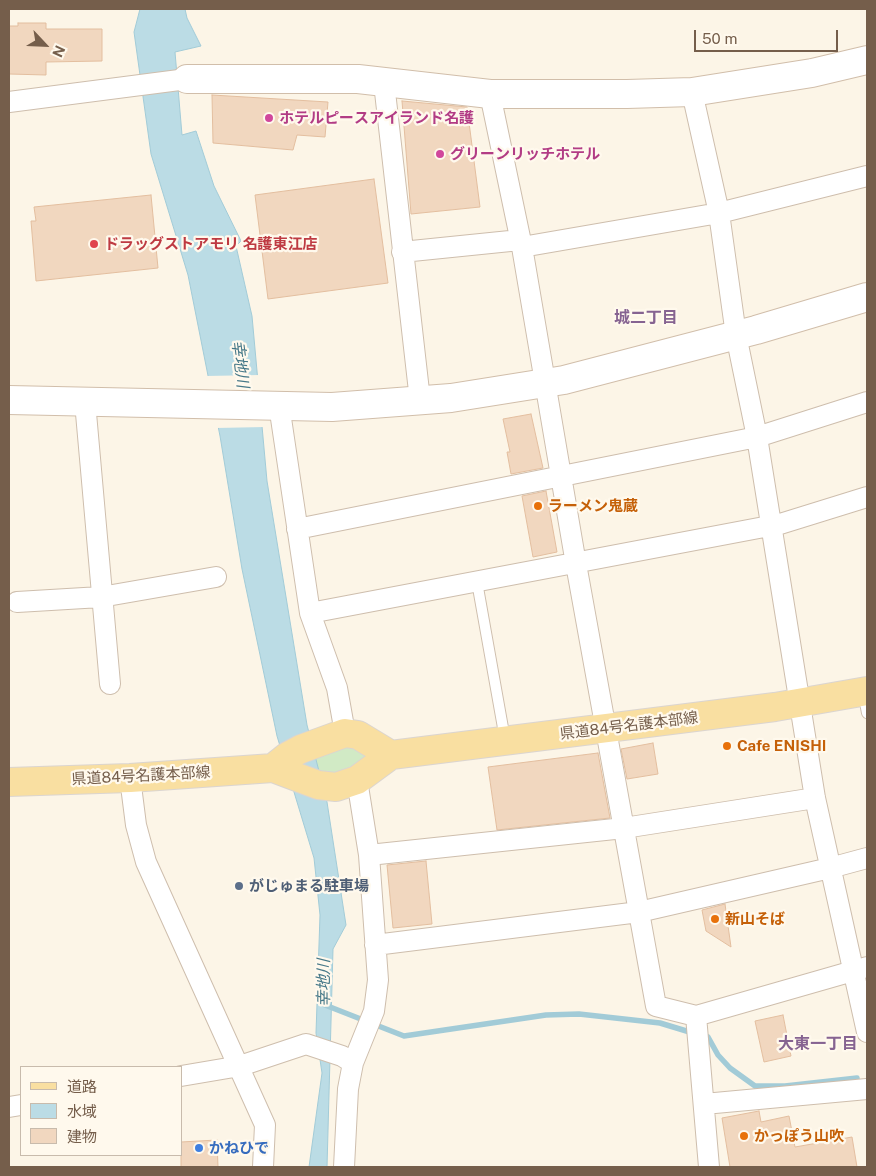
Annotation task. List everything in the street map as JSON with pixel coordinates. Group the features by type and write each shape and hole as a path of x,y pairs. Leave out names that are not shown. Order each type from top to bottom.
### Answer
{"main road":[{"name":"県道84号名護本部線","path":"9,782 130,778 273,768 323,786 336,787 357,780 390,755 800,704 866,699"},
{"path":"273,768 288,756 345,733 365,739 390,755"}],"street":[{"path":"9,102 187,79 358,79 490,94 692,92 812,73 867,60"},
{"path":"384,83 420,400"},
{"path":"692,92 719,212 736,335 757,437 815,798 830,868 861,969 867,1032"},
{"path":"490,94 521,243 576,564 656,1006 696,1016 861,969"},
{"path":"402,252 521,243 719,212 867,176"},
{"path":"9,400 332,407 451,398 545,384 736,335 867,297"},
{"path":"85,402 110,684"},
{"path":"298,529 562,478 757,437 867,402"},
{"path":"274,405 298,529 310,613 336,688 345,733"},
{"path":"310,613 770,526 867,497"},
{"path":"18,602 101,597 216,577"},
{"path":"130,778 136,825 146,862 240,1066 265,1125 263,1167"},
{"path":"344,1167 348,1089 347,1060 374,1011 378,980 368,855 357,780"},
{"path":"368,855 624,828 815,798"},
{"path":"375,945 639,912 867,858"},
{"path":"696,1016 709,1167"},
{"path":"182,1076 240,1066 306,1044 347,1060"},
{"path":"704,1104 867,1089"}],"lane":[{"path":"477,582 506,741"}],"green space":[{"path":"340,740 371,755 361,769 317,778 308,753"}],"water":[{"name":"幸地川","path":"140,9 185,9 187,18 201,46 175,52 182,135 196,131 214,186 241,241 236,246 252,316 267,481 307,725 327,802 346,925 333,949 327,1167 309,1167 322,1073 316,1033 320,915 314,858 277,736 242,569 220,436 188,275 151,154 134,32"}],"pier":[{"path":"260,375 265,427 216,428 206,376"}],"building":[{"path":"18,23 46,23 46,29 102,29 102,61 46,62 46,75 9,74 9,26 18,26"},
{"name":"ホテルピースアイランド名護","path":"212,95 328,102 325,137 297,135 293,150 213,143"},
{"name":"グリーンリッチホテル","path":"402,101 467,107 480,207 411,214"},
{"path":"374,179 388,283 268,299 255,195"},
{"name":"ドラッグストアモリ 名護東江店","path":"151,195 158,268 36,281 31,221 36,221 34,207"},
{"path":"531,414 543,468 511,474 507,452 510,452 503,419"},
{"path":"546,491 557,552 533,557 522,496"},
{"path":"653,743 658,774 627,779 621,749"},
{"path":"598,753 610,818 497,830 488,767"},
{"path":"426,861 432,924 393,928 387,865"},
{"name":"新山そば","path":"725,904 731,947 706,931 702,910"},
{"path":"783,1015 791,1056 764,1062 755,1021"},
{"path":"759,1111 761,1122 789,1116 795,1147 852,1137 857,1167 730,1167 722,1118"},
{"name":"かねひで","path":"217,1140 218,1167 181,1167 182,1142"}],"waterway":[{"name":"幸地川","path":"325,1005 404,1036 546,1015 579,1014 660,1023 693,1033"},
{"path":"701,1035 708,1037 718,1055 730,1068 755,1086 785,1086 857,1078"}],"place":[{"name":"ホテルピースアイランド名護","path":"269,118"},
{"name":"グリーンリッチホテル","path":"440,154"},
{"name":"ドラッグストアモリ 名護東江店","path":"94,244"},
{"name":"ラーメン鬼蔵","path":"538,506"},
{"name":"Cafe ENISHI","path":"727,746"},
{"name":"がじゅまる駐車場","path":"239,886"},
{"name":"新山そば","path":"715,919"},
{"name":"かっぽう山吹","path":"744,1136"},
{"name":"かねひで","path":"199,1148"}],"district":[{"name":"城二丁目","path":"646,318"},
{"name":"大東一丁目","path":"818,1044"}]}
